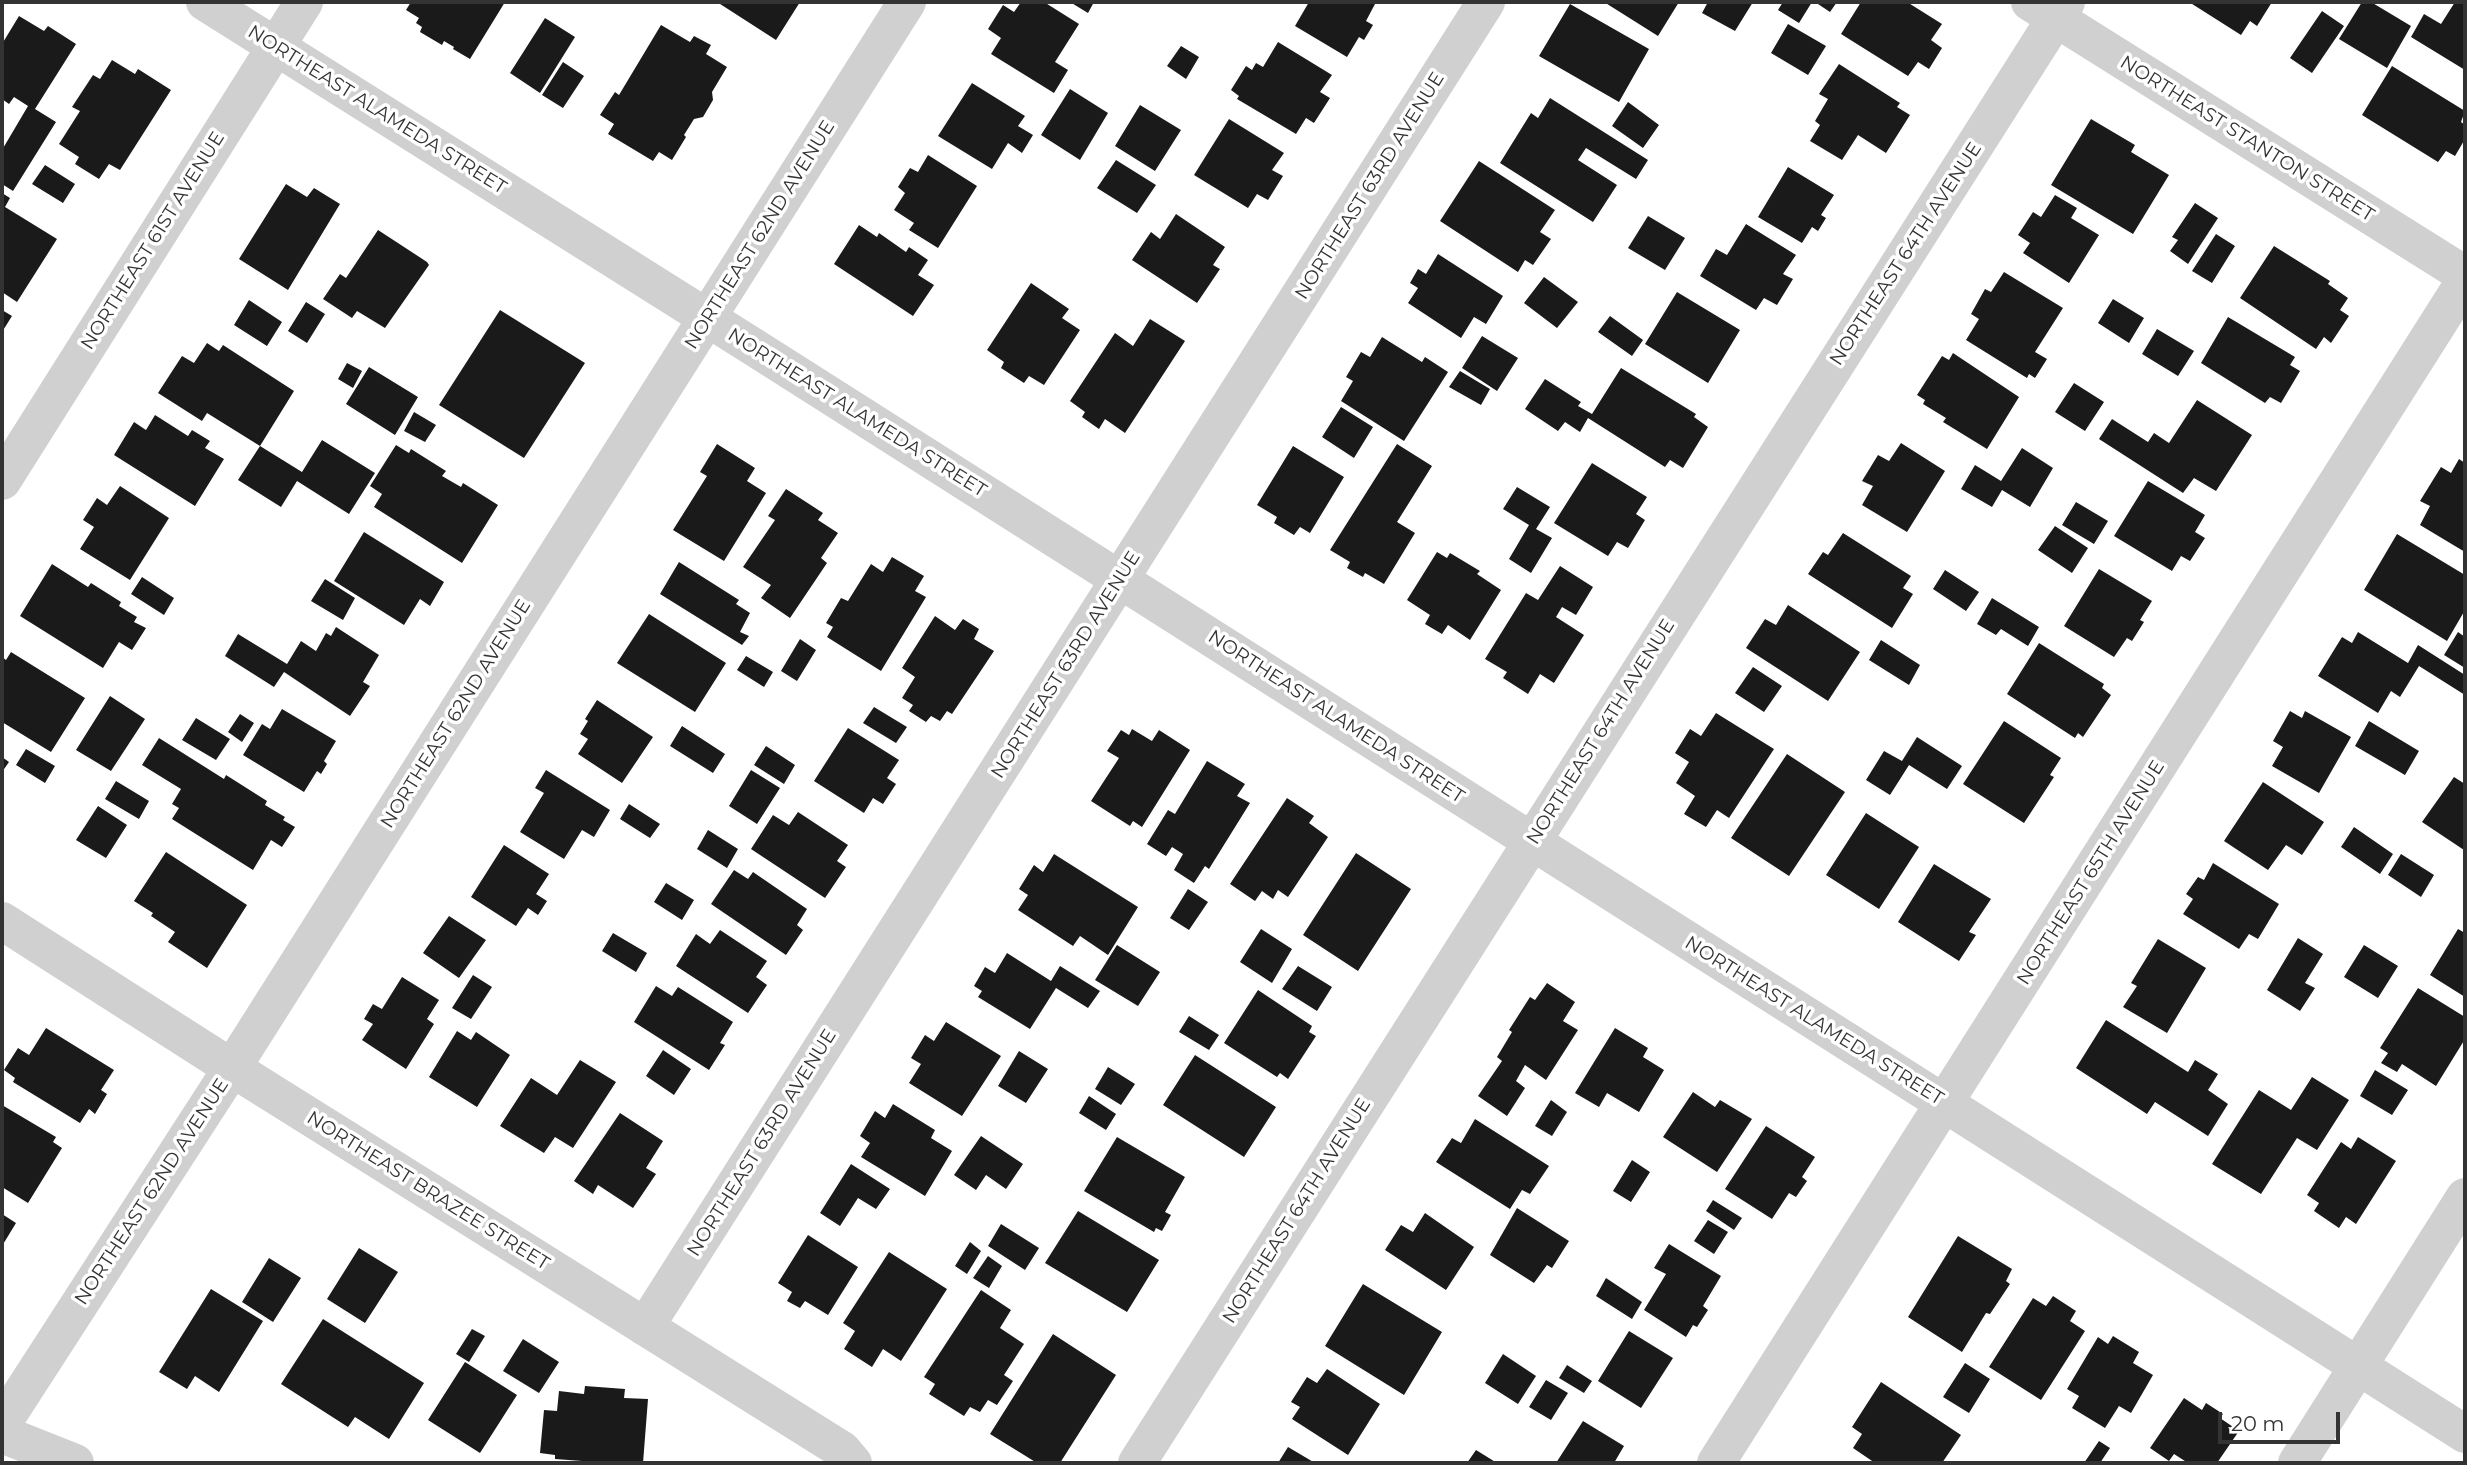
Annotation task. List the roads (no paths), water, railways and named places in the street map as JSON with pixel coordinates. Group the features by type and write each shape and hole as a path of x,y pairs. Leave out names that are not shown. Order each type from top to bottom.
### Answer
{"street":[{"name":"NORTHEAST ALAMEDA STREET","path":"205,2 2465,1434"},
{"name":"NORTHEAST 61ST AVENUE","path":"2,481 304,2"},
{"name":"NORTHEAST 62ND AVENUE","path":"2,1424 232,1068 907,2"},
{"name":"NORTHEAST 63RD AVENUE","path":"645,1327 1486,2"},
{"name":"NORTHEAST STANTON STREET","path":"2051,7 2465,275"},
{"name":"NORTHEAST 64TH AVENUE","path":"1137,1463 1531,842 2051,7"},
{"name":"NORTHEAST 65TH AVENUE","path":"1716,1463 2465,281"},
{"name":"NORTHEAST BRAZEE STREET","path":"2,920 232,1068 842,1450 853,1463"},
{"path":"2297,1463 2465,1197"},
{"path":"2,1434 75,1463"}]}
